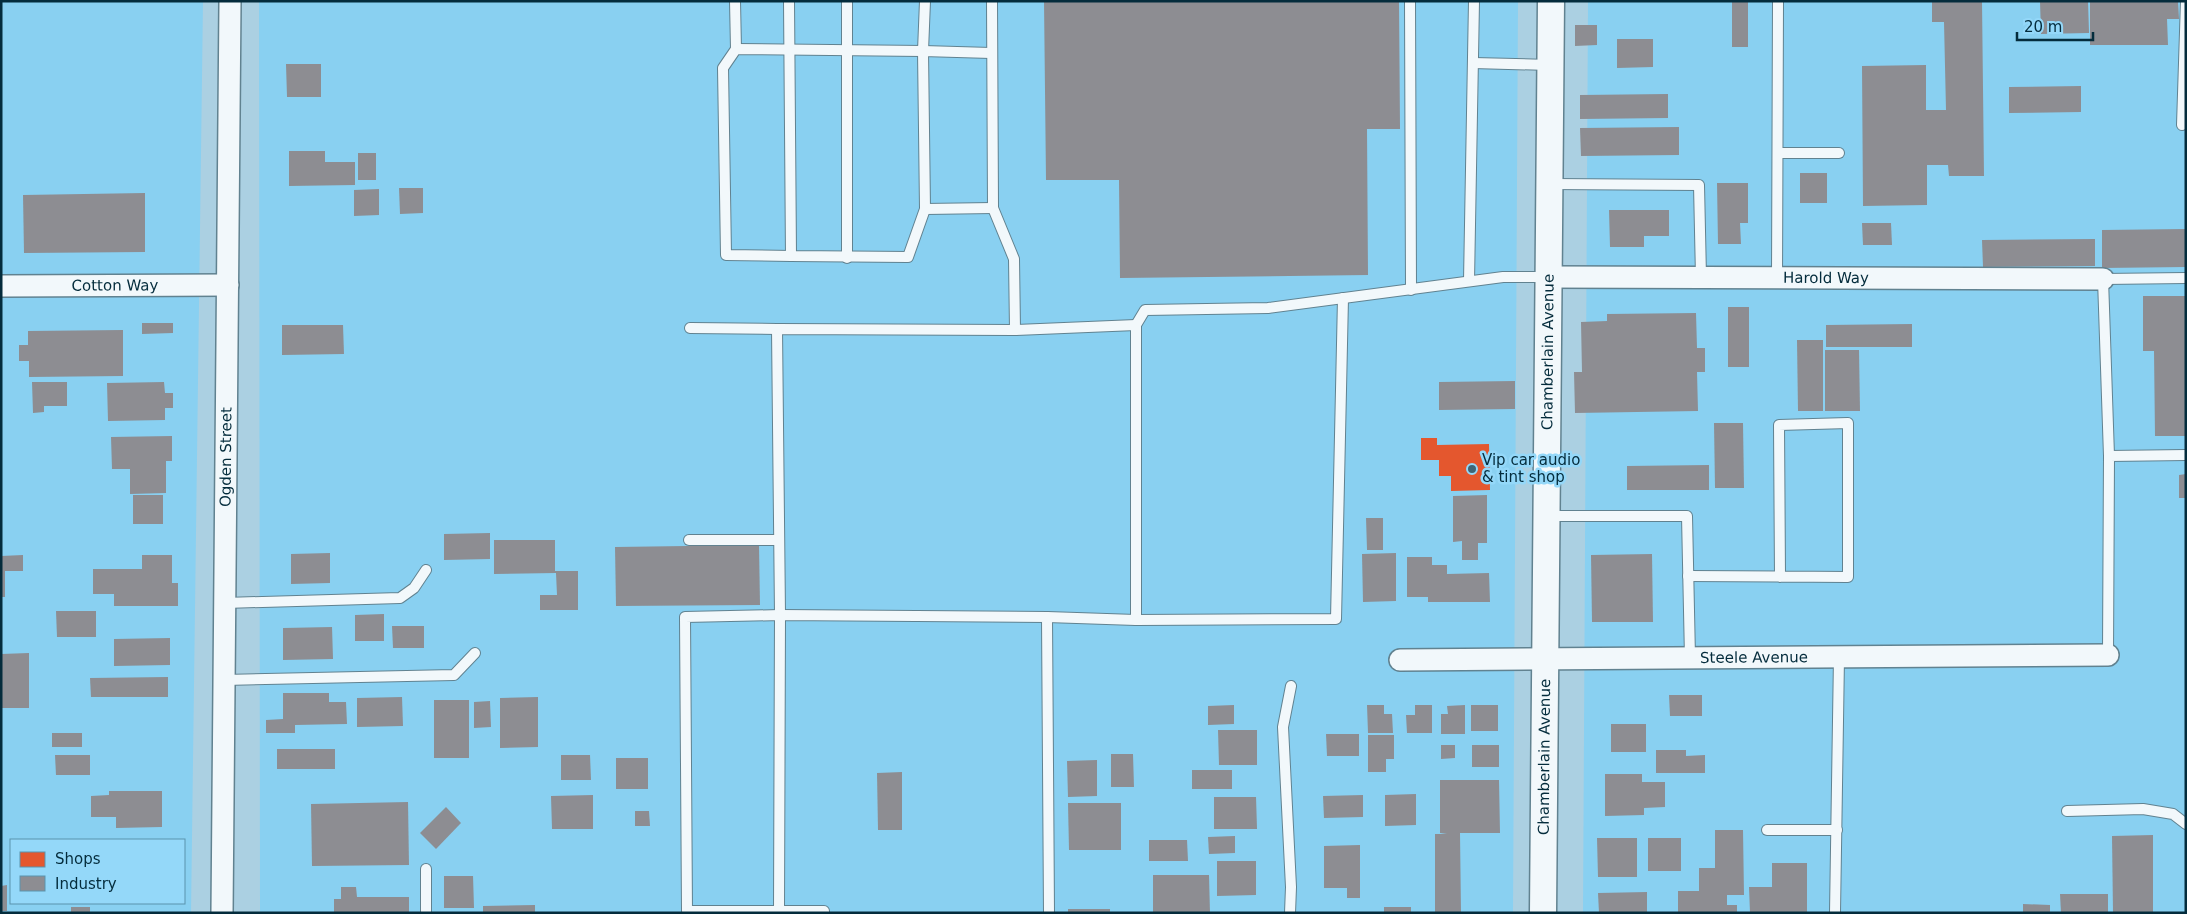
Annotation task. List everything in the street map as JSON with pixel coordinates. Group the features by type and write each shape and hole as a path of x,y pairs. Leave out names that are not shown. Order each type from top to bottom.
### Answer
{"street":[{"name":"Ogden Street","path":"222,913 230,1"},
{"name":"Chamberlain Avenue","path":"1543,913 1552,1"},
{"name":"Harold Way","path":"1550,277 2103,279"},
{"name":"Cotton Way","path":"1,286 228,285"},
{"name":"Steele Avenue","path":"1400,660 2108,655"}],"lane":[{"path":"734,1 736,49 723,68 726,255 847,258 908,257 925,209 923,51 925,1"},
{"path":"789,1 791,256"},
{"path":"847,1 847,258"},
{"path":"992,1 993,208 1014,259 1014,330"},
{"path":"1410,1 1411,290"},
{"path":"1469,281 1474,1"},
{"path":"1777,278 1778,1"},
{"path":"2182,125 2186,1"},
{"path":"736,49 991,53"},
{"path":"1473,63 1551,65"},
{"path":"1778,153 1839,154"},
{"path":"1550,184 1700,185 1700,277"},
{"path":"925,209 993,208"},
{"path":"1136,620 1136,325 1145,310 1268,308 1503,277 1550,277"},
{"path":"2108,655 2109,456 2103,279 2186,278"},
{"path":"824,913 824,911 687,911 685,617 780,615 1048,617 1136,620 1336,619 1343,298"},
{"path":"690,328 1014,330 1136,325"},
{"path":"777,329 780,615 779,911"},
{"path":"1688,576 1780,578 1848,577 1848,423 1779,425 1780,578"},
{"path":"2109,456 2186,455"},
{"path":"1548,516 1687,516 1690,658"},
{"path":"689,540 779,540"},
{"path":"225,603 400,598 414,588 426,570"},
{"path":"1048,617 1048,913"},
{"path":"224,680 454,675 475,653"},
{"path":"1835,913 1839,657"},
{"path":"1290,913 1291,887 1283,727 1291,686"},
{"path":"2067,811 2143,809 2173,814 2186,824"},
{"path":"1768,830 1836,830"},
{"path":"426,869 426,913"}],"shaded area":[{"path":"1,1 203,1 191,913 1,913"},
{"path":"259,1 1518,1 1513,913 260,913"},
{"path":"1588,1 2186,1 2186,913 1583,913"}],"building: Shops":[{"path":"1421,438 1437,438 1437,445 1489,444 1490,490 1451,491 1451,476 1439,476 1439,460 1421,460"}],"building: Industry":[{"path":"1044,1 1399,1 1400,129 1367,129 1368,275 1120,278 1119,180 1046,180"},
{"path":"1732,1 1748,1 1748,47 1732,47"},
{"path":"1932,1 1982,1 1984,176 1949,176 1948,165 1927,165 1927,205 1863,206 1862,66 1926,65 1926,110 1946,110 1944,22 1932,22"},
{"path":"2040,1 2088,1 2089,33 2041,34"},
{"path":"2090,1 2178,1 2179,19 2167,19 2168,45 2090,45"},
{"path":"1575,25 1597,25 1597,45 1575,46"},
{"path":"1617,39 1653,39 1653,67 1617,68"},
{"path":"286,64 321,64 321,97 287,97"},
{"path":"2081,86 2081,112 2009,113 2009,87"},
{"path":"1668,94 1668,118 1580,119 1580,95"},
{"path":"1679,127 1679,155 1581,156 1580,128"},
{"path":"289,151 325,151 325,162 355,162 355,185 289,186"},
{"path":"358,153 376,153 376,180 358,180"},
{"path":"1800,173 1827,173 1827,203 1800,203"},
{"path":"1717,183 1748,183 1748,223 1740,223 1741,244 1718,244"},
{"path":"399,188 423,188 423,213 400,214"},
{"path":"379,189 379,215 354,216 354,190"},
{"path":"145,193 145,252 24,253 23,195"},
{"path":"1609,210 1669,210 1669,236 1644,236 1644,247 1610,247"},
{"path":"1862,223 1891,223 1892,245 1863,245"},
{"path":"2186,229 2186,267 2102,268 2102,230"},
{"path":"2095,239 2095,266 1983,267 1982,240"},
{"path":"2143,296 2186,296 2186,436 2155,436 2154,351 2143,351"},
{"path":"1728,307 1749,307 1749,367 1728,367"},
{"path":"1696,313 1697,348 1705,348 1705,372 1697,372 1698,411 1575,413 1574,372 1582,372 1581,322 1607,321 1607,314"},
{"path":"142,323 173,323 173,333 142,334"},
{"path":"1912,324 1912,347 1826,347 1826,325"},
{"path":"282,325 343,325 344,354 282,355"},
{"path":"123,330 123,376 29,377 29,361 19,361 19,345 28,345 28,331"},
{"path":"1797,340 1823,340 1823,411 1798,411"},
{"path":"1825,350 1859,350 1860,411 1825,411"},
{"path":"1515,381 1515,409 1439,410 1439,382"},
{"path":"32,382 67,382 67,406 44,406 44,412 33,413"},
{"path":"164,382 165,393 173,393 173,408 165,408 165,420 108,421 107,383"},
{"path":"1714,423 1743,423 1744,488 1715,488"},
{"path":"172,436 172,461 166,461 166,493 130,494 130,469 112,469 111,437"},
{"path":"1709,465 1709,490 1627,490 1627,466"},
{"path":"2186,474 2186,498 2179,498 2179,475"},
{"path":"133,495 163,495 163,524 133,524"},
{"path":"1487,495 1487,543 1478,543 1478,560 1462,560 1462,541 1453,542 1453,496"},
{"path":"1366,518 1383,518 1383,550 1367,550"},
{"path":"490,533 490,559 444,560 444,534"},
{"path":"494,540 555,540 555,571 578,571 578,610 540,610 540,595 557,595 556,573 494,574"},
{"path":"759,545 760,605 616,606 615,547"},
{"path":"330,553 330,583 291,584 291,554"},
{"path":"1396,553 1396,601 1363,602 1362,554"},
{"path":"1652,554 1653,622 1592,622 1591,555"},
{"path":"23,555 23,571 5,571 5,597 1,597 1,556"},
{"path":"142,555 172,555 172,583 178,583 178,606 114,606 114,594 93,594 93,569 142,569"},
{"path":"1407,557 1432,557 1432,565 1447,565 1447,574 1489,573 1490,602 1428,602 1428,597 1407,597"},
{"path":"56,611 96,611 96,637 57,637"},
{"path":"384,614 384,641 355,641 355,615"},
{"path":"392,626 424,626 424,648 393,648"},
{"path":"332,627 333,659 283,660 283,628"},
{"path":"170,638 170,665 114,666 114,639"},
{"path":"29,653 29,708 1,708 1,654"},
{"path":"168,677 168,697 91,697 90,678"},
{"path":"283,693 329,693 329,702 346,702 347,724 295,725 295,733 266,733 266,720 283,719"},
{"path":"1669,695 1702,695 1702,716 1670,716"},
{"path":"402,697 403,726 357,727 357,698"},
{"path":"538,697 538,747 500,748 500,698"},
{"path":"434,700 469,700 469,758 434,758"},
{"path":"490,701 491,727 474,728 474,702"},
{"path":"1234,705 1234,724 1208,725 1208,706"},
{"path":"1367,705 1384,705 1384,714 1392,714 1393,733 1368,733"},
{"path":"1415,705 1432,705 1432,733 1407,733 1406,715 1415,715"},
{"path":"1465,705 1465,734 1441,734 1441,714 1448,714 1447,706"},
{"path":"1471,705 1498,705 1498,731 1471,731"},
{"path":"1611,724 1646,724 1646,752 1611,752"},
{"path":"1218,730 1257,730 1257,765 1219,765"},
{"path":"52,733 82,733 82,747 52,747"},
{"path":"1326,734 1359,734 1359,756 1327,756"},
{"path":"1368,735 1394,735 1394,759 1386,759 1386,772 1368,772"},
{"path":"1441,745 1455,745 1455,758 1441,759"},
{"path":"1472,745 1499,745 1499,767 1472,767"},
{"path":"277,749 335,749 335,769 277,769"},
{"path":"1656,750 1686,750 1686,756 1705,755 1705,773 1656,773"},
{"path":"1111,754 1133,754 1134,787 1111,787"},
{"path":"55,755 90,755 90,775 56,775"},
{"path":"561,755 590,755 591,780 561,780"},
{"path":"616,758 648,758 648,789 616,789"},
{"path":"1097,760 1097,796 1068,797 1067,761"},
{"path":"1192,770 1232,770 1232,789 1192,789"},
{"path":"902,772 902,830 878,830 877,773"},
{"path":"1605,774 1642,774 1642,782 1665,782 1665,807 1644,808 1644,815 1605,816"},
{"path":"1440,780 1499,780 1500,833 1460,833 1461,913 1435,913 1435,834 1447,834 1440,833"},
{"path":"109,791 162,791 162,827 116,828 116,817 91,817 91,796 109,795"},
{"path":"1416,794 1416,825 1385,826 1385,795"},
{"path":"593,795 593,829 552,829 551,796"},
{"path":"1363,795 1363,817 1324,818 1323,796"},
{"path":"1214,797 1256,797 1257,829 1214,829"},
{"path":"408,802 409,865 312,866 311,804"},
{"path":"1068,803 1121,803 1121,850 1069,850"},
{"path":"446,807 461,823 436,849 420,833"},
{"path":"635,811 649,811 650,826 635,826"},
{"path":"1715,830 1743,830 1744,895 1727,895 1727,905 1737,905 1737,913 1678,913 1678,891 1699,891 1699,868 1715,868"},
{"path":"2153,835 2153,913 2113,913 2112,836"},
{"path":"1235,836 1235,853 1209,854 1208,837"},
{"path":"1597,838 1637,838 1637,877 1598,877"},
{"path":"1648,838 1681,838 1681,871 1648,871"},
{"path":"1149,840 1187,840 1188,861 1149,861"},
{"path":"1360,845 1360,898 1347,898 1347,888 1324,888 1324,846"},
{"path":"1217,861 1256,861 1256,895 1217,896"},
{"path":"1772,863 1807,863 1807,913 1750,913 1749,887 1772,887"},
{"path":"1153,875 1209,875 1210,913 1153,913"},
{"path":"444,876 473,876 474,908 444,908"},
{"path":"7,885 7,911 1,911 1,886"},
{"path":"341,887 356,887 357,897 409,897 409,913 334,913 334,899 341,899"},
{"path":"1647,892 1647,913 1599,913 1598,893"},
{"path":"2060,894 2108,894 2108,913 2061,913"},
{"path":"2023,904 2050,905 2050,913 2023,913"},
{"path":"535,905 535,913 483,913 483,906"},
{"path":"71,907 90,907 90,913 71,913"},
{"path":"1384,907 1411,907 1411,913 1384,913"},
{"path":"1068,909 1110,909 1110,913 1068,913"}],"place":[{"name":"Vip car audio & tint shop","path":"1472,469"}]}
